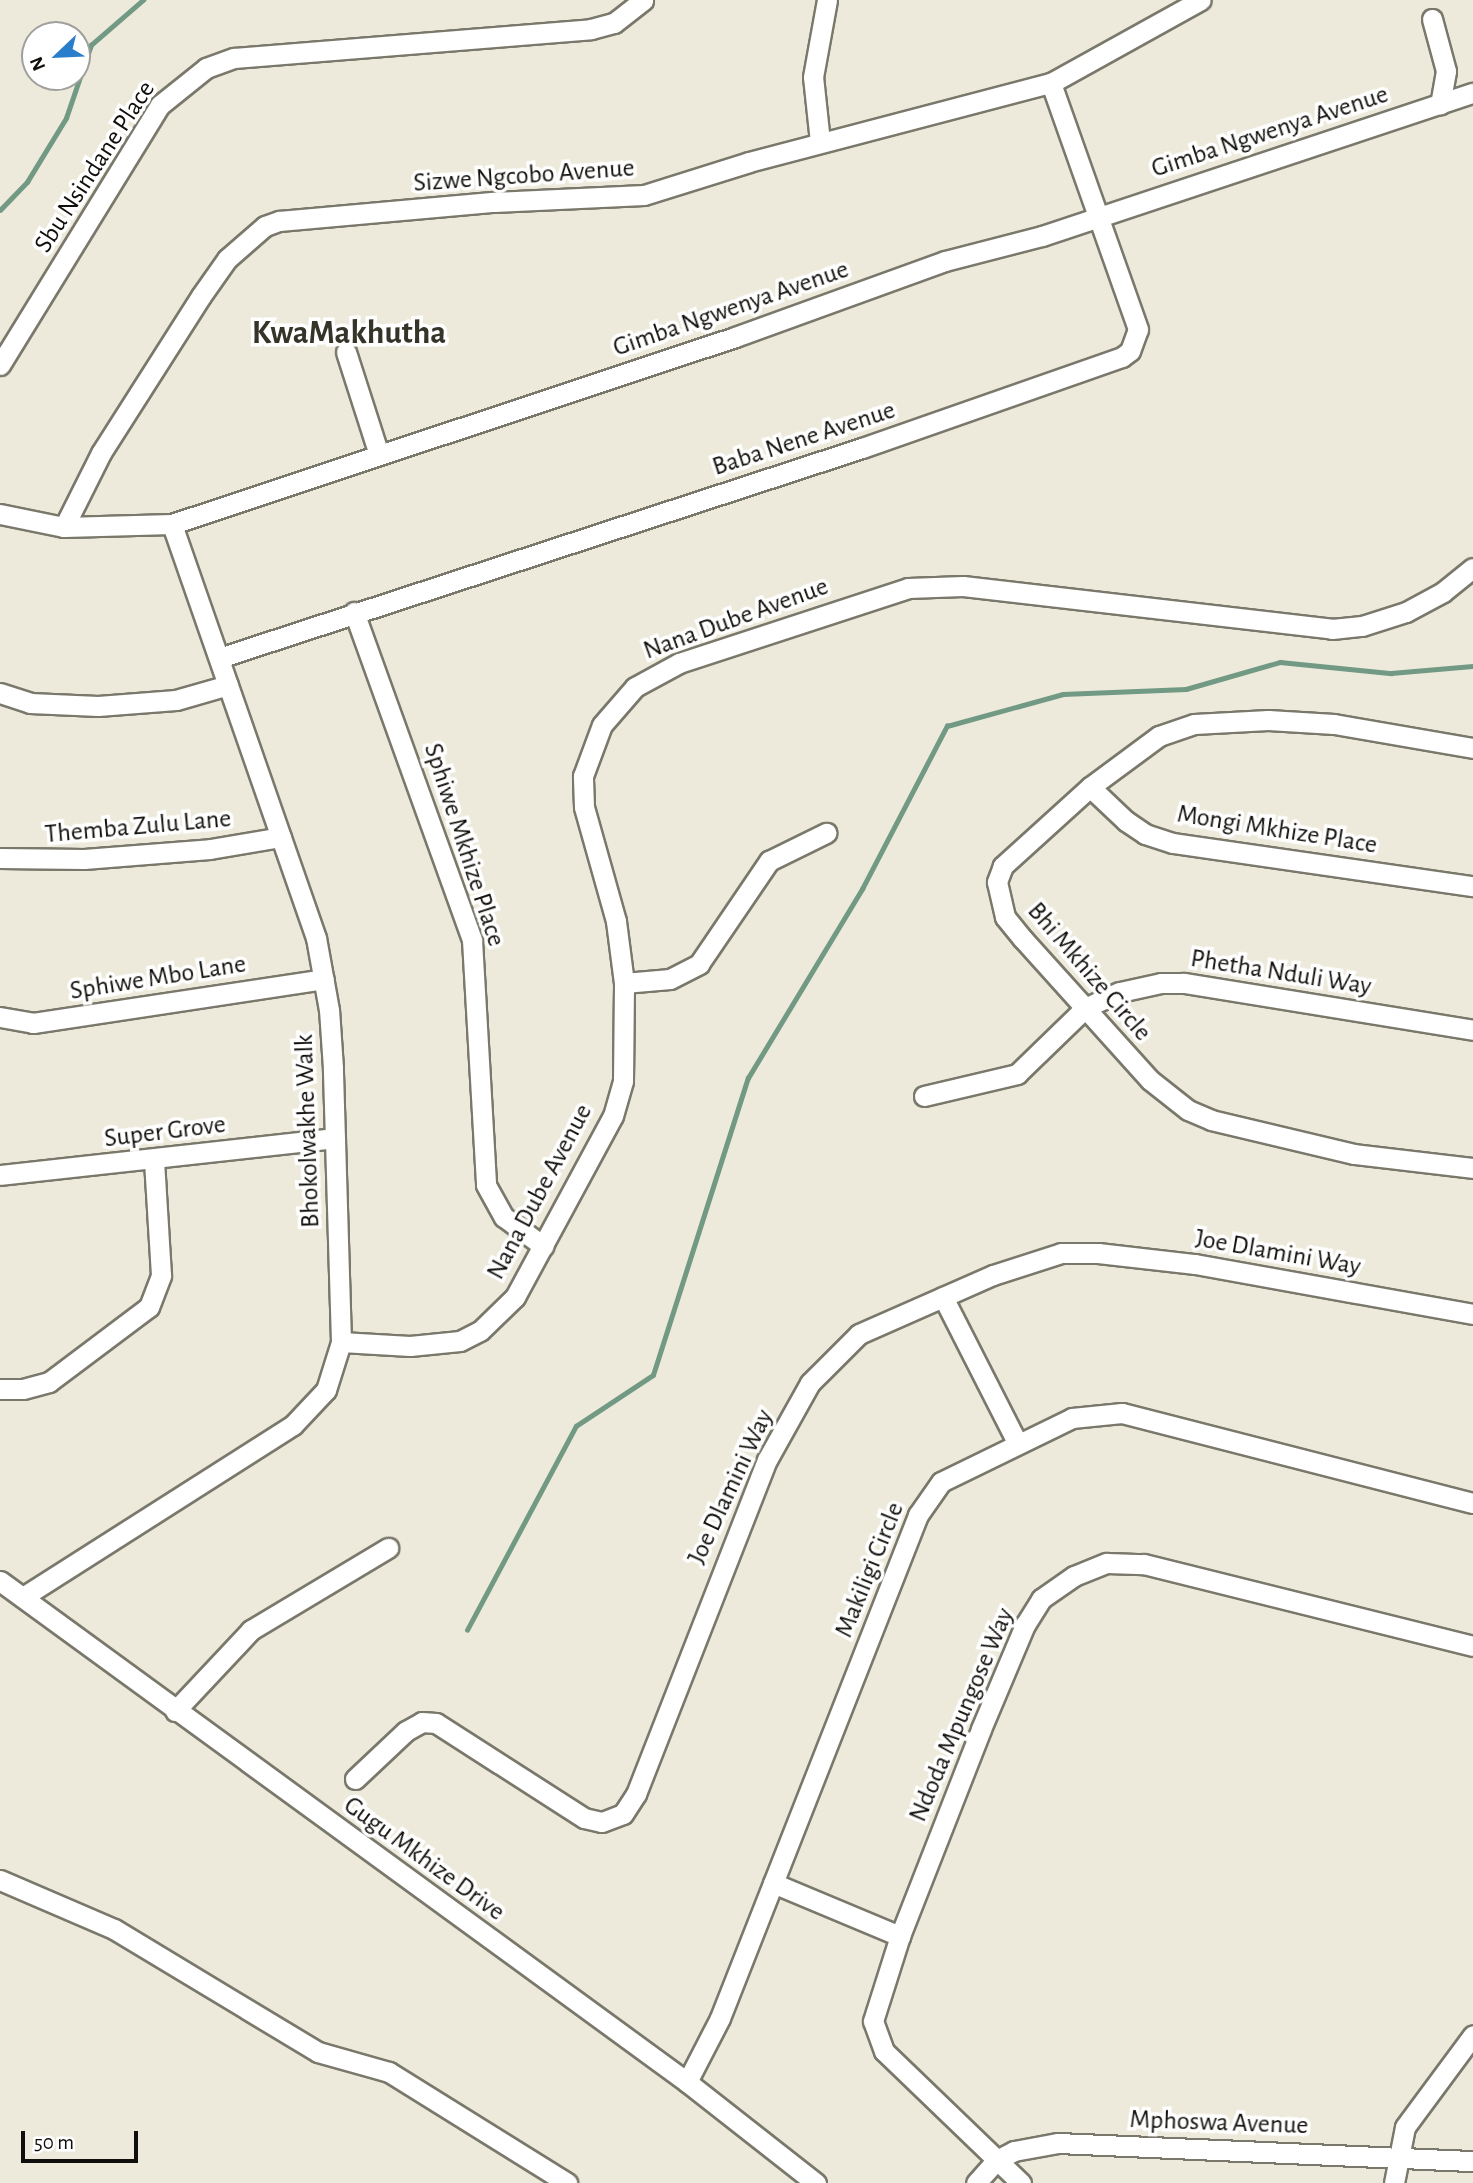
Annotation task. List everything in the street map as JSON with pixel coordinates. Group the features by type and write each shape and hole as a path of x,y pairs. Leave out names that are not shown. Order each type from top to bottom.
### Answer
{"street":[{"name":"Sbu Nsindane Place","path":"0,365 160,105 206,68 234,58 591,29 614,23 643,0"},
{"path":"820,142 813,78 827,0"},
{"name":"Sizwe Ngcobo Avenue","path":"64,527 101,453 201,296 227,259 265,226 279,220 494,202 622,199 820,142 1051,83 1201,0"},
{"path":"1432,19 1446,71 1440,104"},
{"name":"Baba Nene Avenue","path":"219,658 862,448 1122,358 1130,351 1138,329 1096,217 1076,142 1051,83"},
{"name":"Gimba Ngwenya Avenue","path":"0,514 64,527 172,524 735,337 944,261 1096,217 1473,93"},
{"path":"346,352 379,455"},
{"name":"Bhokolwakhe Walk","path":"23,1597 293,1424 326,1390 341,1342 335,1138 324,979 316,938 172,524"},
{"name":"Nana Dube Avenue","path":"341,1342 436,1344 481,1331 515,1297 613,1116 623,1080 624,983 616,921 584,807 583,776 601,724 619,701 654,674 908,588 963,586 1332,629 1396,616 1443,592 1473,568"},
{"name":"Sphiwe Mkhize Place","path":"354,612 472,940 486,1185 504,1217 543,1245"},
{"path":"0,693 30,703 99,706 176,700 228,685"},
{"name":"Bhi Mkhize Circle","path":"1473,748 1334,724 1227,720 1159,736 1090,786 1003,866 998,882 1005,916 1150,1080 1188,1110 1211,1120 1354,1154 1473,1168"},
{"name":"Mongi Mkhize Place","path":"1090,786 1126,821 1145,834 1173,843 1473,886"},
{"path":"624,983 670,979 699,964 769,861 826,833"},
{"name":"Themba Zulu Lane","path":"0,858 84,859 210,849 281,837"},
{"name":"Sphiwe Mbo Lane","path":"0,1017 44,1022 324,979"},
{"name":"Phetha Nduli Way","path":"924,1097 1017,1074 1086,1008 1120,992 1184,983 1473,1030"},
{"name":"Super Grove","path":"0,1175 154,1161 335,1138"},
{"path":"0,1389 23,1389 48,1381 149,1307 161,1275 154,1161"},
{"name":"Joe Dlamini Way","path":"355,1779 406,1731 422,1722 436,1723 449,1727 584,1818 602,1822 623,1814 636,1794 767,1460 810,1383 832,1356 859,1334 1031,1260 1098,1253 1195,1264 1473,1314"},
{"path":"943,1297 1017,1443"},
{"name":"Makiligi Circle","path":"687,2082 720,2018 918,1515 941,1482 1072,1418 1122,1413 1473,1503"},
{"path":"175,1711 251,1630 387,1548"},
{"name":"Ndoda Mpungose Way","path":"1021,2183 899,2068 877,2037 873,2021 900,1936 1025,1625 1041,1599 1073,1576 1107,1563 1144,1564 1473,1647"},
{"name":"Gugu Mkhize Drive","path":"0,1581 687,2082 816,2183"},
{"path":"0,1880 114,1928 318,2052 389,2072 567,2183"},
{"path":"773,1883 900,1936"},
{"path":"1394,2183 1396,2157 1414,2111 1473,2035"},
{"name":"Mphoswa Avenue","path":"976,2183 997,2160 1032,2145 1058,2143 1473,2161"}],"waterway":[{"path":"0,210 27,182 66,118 91,45 143,0"},
{"path":"467,1630 576,1426 653,1375 748,1078 862,889 947,726 1063,694 1186,689 1280,662 1391,673 1473,666"}],"district":[{"name":"KwaMakhutha","path":"349,334"}]}
